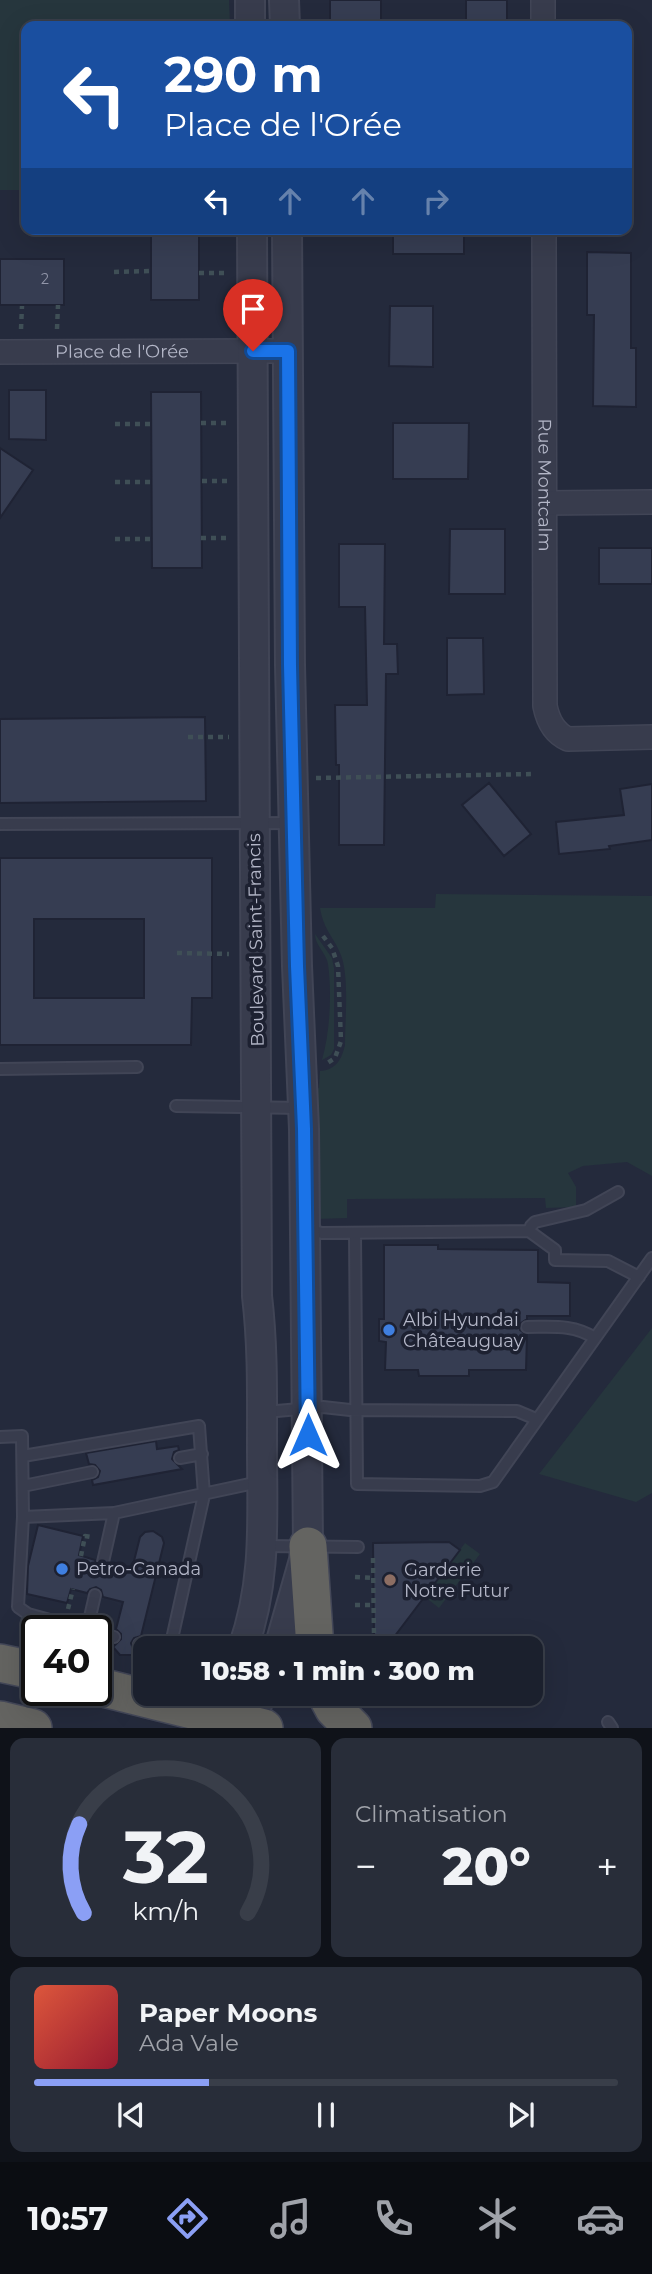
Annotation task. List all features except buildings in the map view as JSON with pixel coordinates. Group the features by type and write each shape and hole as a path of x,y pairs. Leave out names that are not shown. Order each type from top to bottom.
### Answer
{"highway":[{"path":"308,1546 314,1636"},
{"path":"0,1663 21,1668"},
{"path":"112,1688 133,1693"},
{"path":"200,1706 241,1714"},
{"path":"332,1706 352,1728"},
{"path":"0,1720 33,1728"}],"street":[{"path":"250,0 250,21"},
{"path":"284,0 285,21"},
{"path":"543,0 543,21"},
{"name":"Boulevard Saint-Francis","path":"246,1636 258,1596 262,1546 262,1343 257,1296 252,235"},
{"path":"282,1636 308,1546 306,1229 294,823 287,235"},
{"name":"Rue Montcalm","path":"544,235 545,706 548,718 561,736 576,741 652,737"},
{"name":"Place de l'Orée","path":"0,352 288,351"},
{"path":"545,503 652,502"}],"lane":[{"path":"0,824 294,823"},
{"path":"0,1069 137,1068"},
{"path":"176,1106 303,1108"},
{"path":"529,1231 535,1223 586,1210 618,1192"},
{"path":"306,1229 321,1233 529,1231 555,1250 555,1260 608,1261 639,1277"},
{"path":"355,1233 357,1484 486,1485 492,1482 652,1258"},
{"path":"527,1327 570,1326 595,1338"},
{"path":"262,1412 307,1407 517,1411 536,1419"},
{"path":"23,1456 198,1426 204,1494 173,1636"},
{"path":"0,1437 22,1436 23,1517 17,1597 18,1607 30,1615"},
{"path":"180,1458 202,1454"},
{"path":"23,1486 92,1472"},
{"path":"23,1517 114,1513 262,1482"},
{"path":"103,1562 114,1513"},
{"path":"262,1546 358,1547"},
{"path":"92,1615 96,1595"}],"path":[{"path":"114,272 151,271"},
{"path":"199,273 235,273"},
{"path":"21,332 22,306"},
{"path":"57,332 58,306"},
{"path":"201,423 236,423"},
{"path":"115,424 151,424"},
{"path":"202,481 237,481"},
{"path":"115,482 152,482"},
{"path":"201,538 237,538"},
{"path":"115,539 152,539"},
{"path":"188,737 237,737"},
{"path":"312,778 533,774"},
{"path":"317,1065 330,1063 335,1058 341,1041 338,966 319,924"},
{"path":"177,953 238,954"},
{"path":"81,1556 85,1536"},
{"path":"373,1555 374,1636"},
{"path":"355,1577 373,1577"},
{"path":"355,1605 374,1605"}],"shaded area":[{"path":"0,0 229,0 230,21 21,21 21,190 0,190"},
{"path":"436,894 652,896 652,1176 627,1162 583,1166 568,1173 576,1187 576,1207 546,1208 545,1198 347,1199 347,1218 316,1219 314,1089 319,1088 320,1071 334,1066 342,1055 345,1045 346,1001 342,958 324,923 320,908 435,908"},
{"path":"315,934 332,958 334,968 334,1049 331,1055 322,1060 328,1025 329,975 327,960"},
{"path":"652,1328 652,1493 636,1502 539,1474"},
{"path":"465,1543 480,1554 439,1608 425,1597"}],"place":[{"name":"Albi Hyundai Châteauguay","path":"389,1330"},
{"name":"Petro-Canada","path":"62,1569"},
{"name":"Garderie Notre Futur","path":"390,1580"}],"route":[{"path":"253,351 288,351 290,665 304,1129 308,1435"}]}
